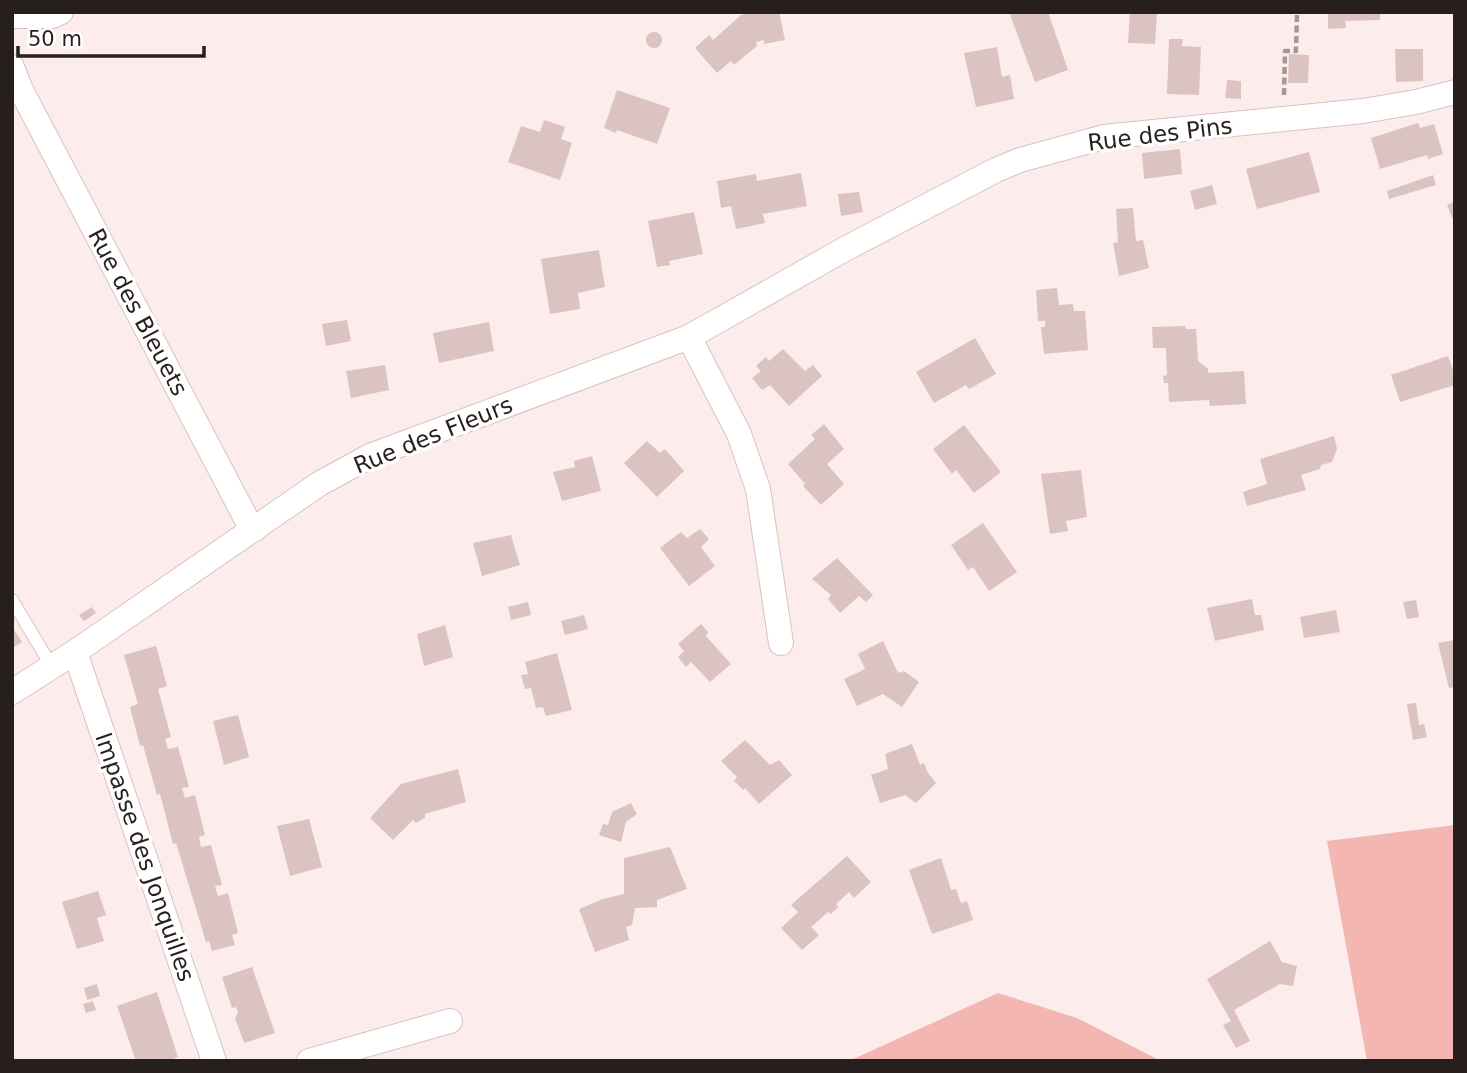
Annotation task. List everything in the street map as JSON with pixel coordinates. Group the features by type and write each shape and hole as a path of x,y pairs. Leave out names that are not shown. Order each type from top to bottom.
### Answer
{"street":[{"path":"12,16 52,16 61,12"},
{"name":"Rue des Bleuets","path":"12,67 18,95 248,522 255,529"},
{"name":"Rue des Pins","path":"845,249 996,170 1020,160 1104,137 1283,120 1376,108 1455,92"},
{"name":"Rue des Fleurs","path":"12,692 75,652 318,484 370,456 689,337 845,249"},
{"path":"689,337 739,434 758,489 781,643"},
{"name":"Impasse des Jonquilles","path":"75,652 214,1061"},
{"path":"309,1061 450,1021"}],"lane":[{"path":"12,600 52,667"}],"path":[{"path":"1283,120 1285,51 1296,51 1297,12"}],"shaded area":[{"path":"1455,825 1455,1061 1367,1061 1327,841"},
{"path":"998,993 1077,1018 1161,1061 849,1061"}],"building":[{"path":"779,12 785,40 764,44 764,40 756,42 757,46 734,65 731,61 717,73 695,48 709,35 713,40 741,15"},
{"path":"1009,12 1048,12 1068,70 1035,82"},
{"path":"1130,12 1157,12 1155,44 1128,43"},
{"path":"1328,12 1380,12 1380,20 1345,21 1346,28 1328,29"},
{"path":"654,32 660,34 660,46 654,48 648,46 646,40 648,34"},
{"path":"1169,39 1183,39 1182,46 1201,47 1199,95 1167,94"},
{"path":"997,47 1002,77 1010,75 1014,99 976,107 964,53"},
{"path":"1395,49 1423,49 1423,81 1396,82"},
{"path":"1289,54 1309,55 1308,83 1288,83"},
{"path":"1227,80 1241,81 1241,99 1225,98"},
{"path":"617,90 670,108 657,144 604,128"},
{"path":"544,120 565,127 561,139 572,143 560,180 508,162 521,126 540,132"},
{"path":"1418,123 1420,128 1434,124 1443,154 1428,159 1427,155 1380,169 1371,138"},
{"path":"1180,149 1182,174 1144,179 1142,153"},
{"path":"1309,152 1320,192 1257,209 1246,169"},
{"path":"801,173 807,206 763,214 765,223 736,229 731,206 721,208 717,181 756,174 757,181"},
{"path":"1433,175 1436,185 1389,199 1387,191"},
{"path":"1212,185 1217,204 1195,210 1190,191"},
{"path":"859,192 863,212 841,216 838,194"},
{"path":"1455,201 1455,225 1447,205"},
{"path":"1133,208 1136,241 1143,240 1149,268 1119,276 1113,243 1118,242 1116,209"},
{"path":"694,212 703,254 669,261 670,265 657,267 648,221"},
{"path":"599,250 605,287 578,293 580,309 550,314 541,259"},
{"path":"1057,288 1059,305 1073,304 1074,311 1085,311 1088,350 1044,354 1041,327 1045,327 1045,321 1038,321 1036,290"},
{"path":"347,320 351,341 326,346 322,324"},
{"path":"489,322 494,351 439,363 433,333"},
{"path":"1185,326 1186,329 1196,329 1198,361 1208,369 1208,373 1244,371 1246,404 1210,406 1209,400 1169,402 1168,383 1164,383 1163,376 1167,375 1166,348 1153,348 1152,327"},
{"path":"975,338 996,374 969,389 966,385 934,403 916,372"},
{"path":"783,349 805,371 813,365 822,376 789,406 770,385 762,390 752,378 761,371 756,366 766,357 769,361"},
{"path":"1448,356 1455,375 1455,385 1400,402 1391,375"},
{"path":"385,365 389,390 351,398 346,371"},
{"path":"824,424 844,449 827,464 844,484 821,505 803,486 805,484 788,464 815,439 811,435"},
{"path":"964,425 1001,472 974,493 956,470 952,474 933,449"},
{"path":"1334,436 1337,449 1332,462 1301,475 1306,490 1247,506 1243,492 1267,484 1260,459"},
{"path":"647,441 660,453 665,449 684,471 657,497 624,463"},
{"path":"592,456 601,491 562,501 553,472 575,467 574,461"},
{"path":"1081,470 1087,517 1066,521 1068,531 1050,534 1041,474"},
{"path":"983,523 1017,572 989,591 973,567 968,570 951,545"},
{"path":"700,529 709,539 701,547 715,566 689,586 660,548 681,532 687,538"},
{"path":"511,535 520,565 482,576 473,543"},
{"path":"837,558 873,595 866,602 859,596 840,613 828,599 831,595 812,579"},
{"path":"1252,599 1255,615 1261,615 1264,630 1215,641 1207,608"},
{"path":"1416,600 1419,617 1407,619 1403,602"},
{"path":"528,602 531,615 511,620 508,607"},
{"path":"92,607 96,613 84,621 79,615"},
{"path":"1336,610 1340,632 1304,638 1300,617"},
{"path":"584,615 588,629 565,635 561,621"},
{"path":"701,624 708,632 706,636 731,664 710,682 691,662 686,667 678,657 684,651 678,644"},
{"path":"445,625 453,657 424,666 417,634"},
{"path":"12,627 22,642 12,648"},
{"path":"1455,640 1455,687 1449,688 1438,643"},
{"path":"883,641 898,673 904,671 919,682 902,707 883,694 857,706 844,679 865,669 858,654"},
{"path":"156,646 167,686 158,689 171,737 165,739 168,749 178,747 189,787 182,788 185,798 195,795 205,835 199,837 201,847 211,845 222,885 215,886 218,896 228,893 238,933 232,935 235,945 212,951 209,941 206,942 176,843 173,844 143,745 140,746 130,707 138,704 124,655"},
{"path":"557,653 572,710 546,716 543,707 536,708 531,688 525,689 521,675 528,674 525,662"},
{"path":"1416,703 1419,725 1424,724 1427,737 1413,740 1407,704"},
{"path":"238,715 249,757 224,765 213,721"},
{"path":"745,740 770,765 779,760 792,775 759,804 745,788 743,790 734,781 737,777 721,761"},
{"path":"912,744 920,765 924,763 936,783 916,803 905,795 880,803 871,775 888,769 885,754"},
{"path":"458,769 466,802 425,814 425,818 416,823 413,820 393,840 370,818 401,784"},
{"path":"631,803 637,814 626,822 621,842 599,835 603,824 608,825 612,812"},
{"path":"309,819 322,867 290,876 277,826"},
{"path":"670,847 687,889 657,900 657,907 635,908 632,925 626,927 629,940 595,952 579,909 624,894 624,858"},
{"path":"847,856 871,882 854,898 849,892 836,904 838,907 831,914 828,912 811,927 819,935 802,950 781,928 798,912 791,905"},
{"path":"941,858 951,890 956,889 961,903 967,901 973,920 932,934 909,870"},
{"path":"98,891 106,915 97,918 104,941 77,949 62,902"},
{"path":"1270,941 1282,962 1297,966 1293,986 1280,984 1234,1010 1250,1041 1236,1048 1223,1025 1231,1021 1207,979"},
{"path":"252,967 275,1033 244,1043 235,1018 238,1013 236,1007 232,1008 222,977"},
{"path":"97,984 100,996 87,1000 84,988"},
{"path":"157,992 178,1057 168,1061 136,1061 117,1006"},
{"path":"93,1001 96,1010 86,1013 83,1004"}]}
